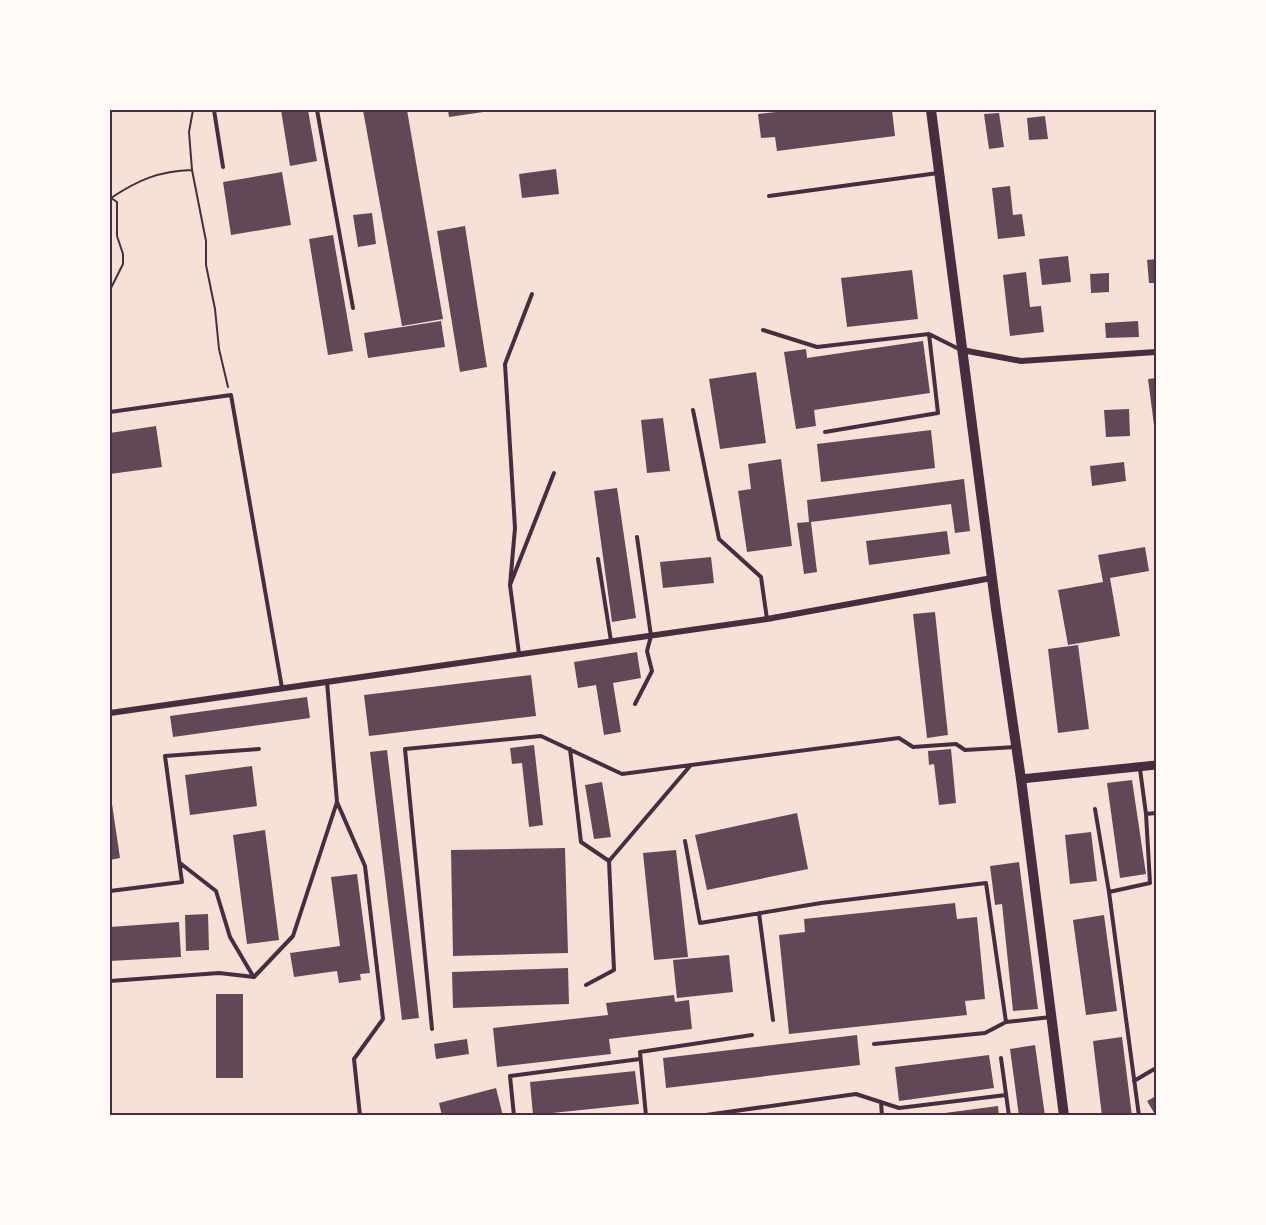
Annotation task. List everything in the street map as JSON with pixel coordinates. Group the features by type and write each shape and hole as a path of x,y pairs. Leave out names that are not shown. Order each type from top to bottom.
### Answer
{"main road":[{"path":"931,110 1064,1116"}],"street":[{"path":"962,350 1021,361 1156,352"},
{"path":"110,713 767,619 992,578"},
{"path":"1021,779 1156,765"}],"lane":[{"path":"214,110 223,167"},
{"path":"317,110 353,308"},
{"path":"770,196 939,173"},
{"path":"519,654 510,585 515,528 505,364 532,294"},
{"path":"763,330 817,346 929,334 962,350"},
{"path":"825,432 938,413 929,334"},
{"path":"110,412 231,396 282,688"},
{"path":"693,410 719,539 761,577 767,619"},
{"path":"510,585 554,473"},
{"path":"635,704 652,671 647,651 651,636 637,537"},
{"path":"598,559 611,642"},
{"path":"327,681 337,802 365,866 383,1019 354,1059 360,1116"},
{"path":"432,1029 405,749 542,736 622,774 899,738 913,747 956,744 966,750 1016,747"},
{"path":"110,891 182,882 165,756 259,748"},
{"path":"570,749 581,842 609,861"},
{"path":"586,985 614,970 609,861 691,765"},
{"path":"1109,892 1150,883 1146,814 1139,767"},
{"path":"254,977 293,936 337,802"},
{"path":"1095,809 1109,892 1139,1116"},
{"path":"1146,814 1156,813"},
{"path":"685,841 700,922 821,903 987,883 1006,1022"},
{"path":"179,862 216,891 230,937 254,977"},
{"path":"759,913 773,1020"},
{"path":"110,981 219,973 254,977"},
{"path":"874,1044 985,1033 1006,1022 1051,1017"},
{"path":"646,1116 640,1052 752,1035"},
{"path":"1001,1058 1008,1116"},
{"path":"514,1116 510,1076 640,1059"},
{"path":"1134,1081 1156,1068"},
{"path":"699,1116 856,1094 899,1108 1006,1095"},
{"path":"881,1102 882,1116"}],"path":[{"path":"193,110 189,132 192,170 206,241 206,265 215,309 219,349 231,396"},
{"path":"110,290 123,264 123,254 117,236 117,202 110,197 135,182 168,171 192,170"}],"building":[{"path":"281,110 308,110 317,161 290,166"},
{"path":"363,110 407,110 443,319 402,326"},
{"path":"448,110 490,110 490,111 449,117"},
{"path":"795,110 892,110 895,136 777,151 775,137 761,138 758,114"},
{"path":"999,113 1004,147 989,149 984,114"},
{"path":"1045,116 1048,139 1029,140 1027,118"},
{"path":"556,169 559,194 522,198 519,174"},
{"path":"282,172 291,225 231,235 223,182"},
{"path":"1010,186 1013,215 1022,214 1025,236 998,239 992,188"},
{"path":"372,213 376,244 358,247 353,215"},
{"path":"465,226 487,367 460,372 437,231"},
{"path":"333,235 353,351 328,355 309,239"},
{"path":"1068,256 1071,282 1042,285 1039,259"},
{"path":"1156,259 1156,283 1149,283 1147,260"},
{"path":"912,270 918,319 847,327 841,278"},
{"path":"1026,272 1030,307 1041,306 1044,332 1010,336 1003,275"},
{"path":"1109,273 1109,292 1091,293 1090,274"},
{"path":"441,321 445,347 368,358 364,333"},
{"path":"1138,321 1139,337 1106,338 1105,323"},
{"path":"923,341 930,393 814,410 816,426 796,429 784,352 806,349 807,358"},
{"path":"756,372 766,443 720,449 709,379"},
{"path":"1156,378 1156,433 1155,433 1148,379"},
{"path":"1129,409 1130,436 1106,437 1104,410"},
{"path":"663,418 670,471 647,473 641,420"},
{"path":"156,426 162,467 110,474 110,433"},
{"path":"931,430 935,468 821,482 817,444"},
{"path":"781,459 792,546 747,552 738,491 751,489 748,464"},
{"path":"1124,462 1126,481 1092,486 1090,466"},
{"path":"964,479 970,531 955,533 951,504 811,522 817,572 804,574 797,523 809,522 807,500"},
{"path":"617,488 636,618 612,622 594,491"},
{"path":"947,531 950,554 869,565 866,541"},
{"path":"1145,547 1149,571 1110,578 1120,636 1068,645 1058,590 1103,582 1098,555"},
{"path":"711,557 714,583 663,588 660,562"},
{"path":"935,612 948,735 927,738 913,614"},
{"path":"1078,645 1089,729 1058,733 1048,649"},
{"path":"637,652 641,678 613,683 621,732 604,735 596,685 578,688 574,662"},
{"path":"531,675 536,716 369,736 364,695"},
{"path":"307,697 310,718 173,737 170,716"},
{"path":"534,745 543,825 529,827 522,763 512,764 510,748"},
{"path":"951,749 956,803 939,805 934,764 929,765 928,751"},
{"path":"387,750 419,1018 402,1020 370,752"},
{"path":"252,766 257,806 190,815 185,775"},
{"path":"1132,780 1146,874 1120,878 1107,783"},
{"path":"602,782 611,837 594,839 585,785"},
{"path":"110,804 112,804 120,858 110,860"},
{"path":"797,813 808,869 707,890 695,835"},
{"path":"265,830 279,940 247,944 233,835"},
{"path":"1091,832 1097,881 1070,884 1065,835"},
{"path":"565,848 568,953 453,956 451,850"},
{"path":"676,850 688,957 654,960 643,853"},
{"path":"1019,862 1038,1009 1013,1011 1002,904 995,905 990,866"},
{"path":"357,874 370,973 360,974 361,980 339,983 337,971 294,977 290,953 340,946 331,877"},
{"path":"955,903 957,919 977,917 985,999 965,1001 967,1015 789,1034 779,935 805,932 804,919"},
{"path":"208,914 209,950 186,951 185,915"},
{"path":"1104,915 1117,1011 1086,1015 1073,920"},
{"path":"179,922 181,957 110,961 110,927"},
{"path":"729,955 733,992 677,998 673,960"},
{"path":"568,968 569,1004 453,1008 452,972"},
{"path":"216,994 243,994 243,1078 216,1078"},
{"path":"674,995 675,1002 689,1000 692,1029 609,1039 611,1054 497,1067 493,1028 608,1015 606,1003"},
{"path":"857,1035 860,1065 666,1088 663,1058"},
{"path":"1122,1037 1132,1116 1102,1116 1093,1041"},
{"path":"467,1039 469,1054 436,1059 434,1044"},
{"path":"1035,1045 1045,1116 1019,1116 1010,1049"},
{"path":"989,1055 994,1088 899,1101 895,1067"},
{"path":"635,1071 639,1104 533,1115 530,1082"},
{"path":"496,1088 503,1116 442,1116 439,1103"},
{"path":"1156,1096 1156,1116 1147,1101"},
{"path":"998,1106 999,1116 937,1116 937,1114"}]}
